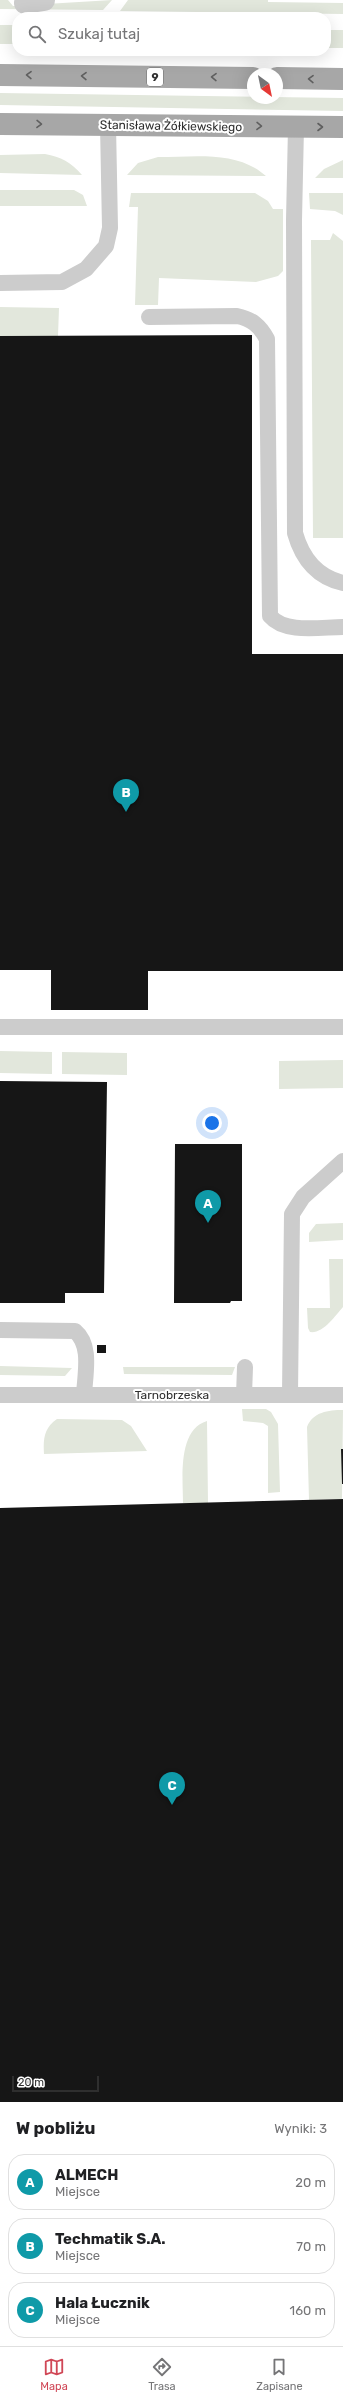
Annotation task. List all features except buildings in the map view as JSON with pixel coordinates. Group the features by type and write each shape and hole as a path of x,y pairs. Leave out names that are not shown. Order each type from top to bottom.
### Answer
{"main road":[{"name":"9","path":"0,75 247,78"},
{"path":"283,78 343,79"},
{"name":"Stanisława Żółkiewskiego","path":"0,124 343,127"}],"lane":[{"path":"0,283 62,282 86,269 106,246 110,228 108,125"},
{"path":"296,127 294,206 295,533 301,549 317,572 330,580 343,583"},
{"path":"148,317 237,316 248,318 261,328 267,339 270,616 276,623 285,626 343,627"},
{"path":"0,1027 343,1027"},
{"path":"290,1395 292,1214 303,1198 343,1161"},
{"path":"0,1330 75,1331 82,1337 86,1345 84,1395"},
{"path":"244,1395 245,1367"},
{"name":"Tarnobrzeska","path":"0,1395 343,1395"}],"shaded area":[{"path":"0,0 8,0 13,6 112,0 103,10 0,9"},
{"path":"128,0 268,0 268,2 343,3 343,14 331,14 331,12 120,11"},
{"path":"0,25 12,25 12,44 0,44"},
{"path":"331,30 343,30 343,48 331,48"},
{"path":"0,93 247,97 247,104 283,104 283,97 343,98 343,111 0,105"},
{"path":"45,154 65,161 82,175 0,173 0,155"},
{"path":"201,156 229,159 242,162 255,168 266,176 127,175 138,163 158,157"},
{"path":"343,160 343,178 315,178 324,169"},
{"path":"0,190 74,190 83,195 87,206 0,206"},
{"path":"131,193 255,193 268,201 273,209 283,209 283,271 278,276 256,282 159,278 158,305 135,305 138,207 129,207"},
{"path":"309,193 343,193 343,215 335,211 310,209"},
{"path":"333,233 343,241 343,538 313,538 311,240 330,240"},
{"path":"0,307 59,308 58,336 0,336"},
{"path":"0,1051 52,1052 52,1074 0,1073"},
{"path":"62,1052 127,1053 127,1075 62,1074"},
{"path":"343,1060 343,1088 279,1089 279,1061"},
{"path":"343,1223 343,1240 309,1242 309,1233 316,1224"},
{"path":"329,1259 343,1259 343,1307 324,1327 315,1332 310,1332 308,1328 307,1308 330,1308"},
{"path":"0,1366 72,1368 65,1376 0,1375"},
{"path":"123,1367 235,1367 232,1375 124,1374"},
{"path":"242,1409 266,1409 271,1412 278,1424 280,1492 268,1493 268,1426 263,1423 243,1421"},
{"path":"343,1410 342,1499 309,1500 307,1427 317,1415 327,1411"},
{"path":"57,1419 122,1420 131,1426 147,1451 44,1454 45,1434 49,1426"},
{"path":"207,1421 208,1503 183,1503 183,1469 186,1445 197,1426"}],"place":[{"name":"Techmatik S.A.","path":"126,812"},
{"name":"ALMECH","path":"208,1223"},
{"name":"Hala Łucznik","path":"172,1805"}]}
